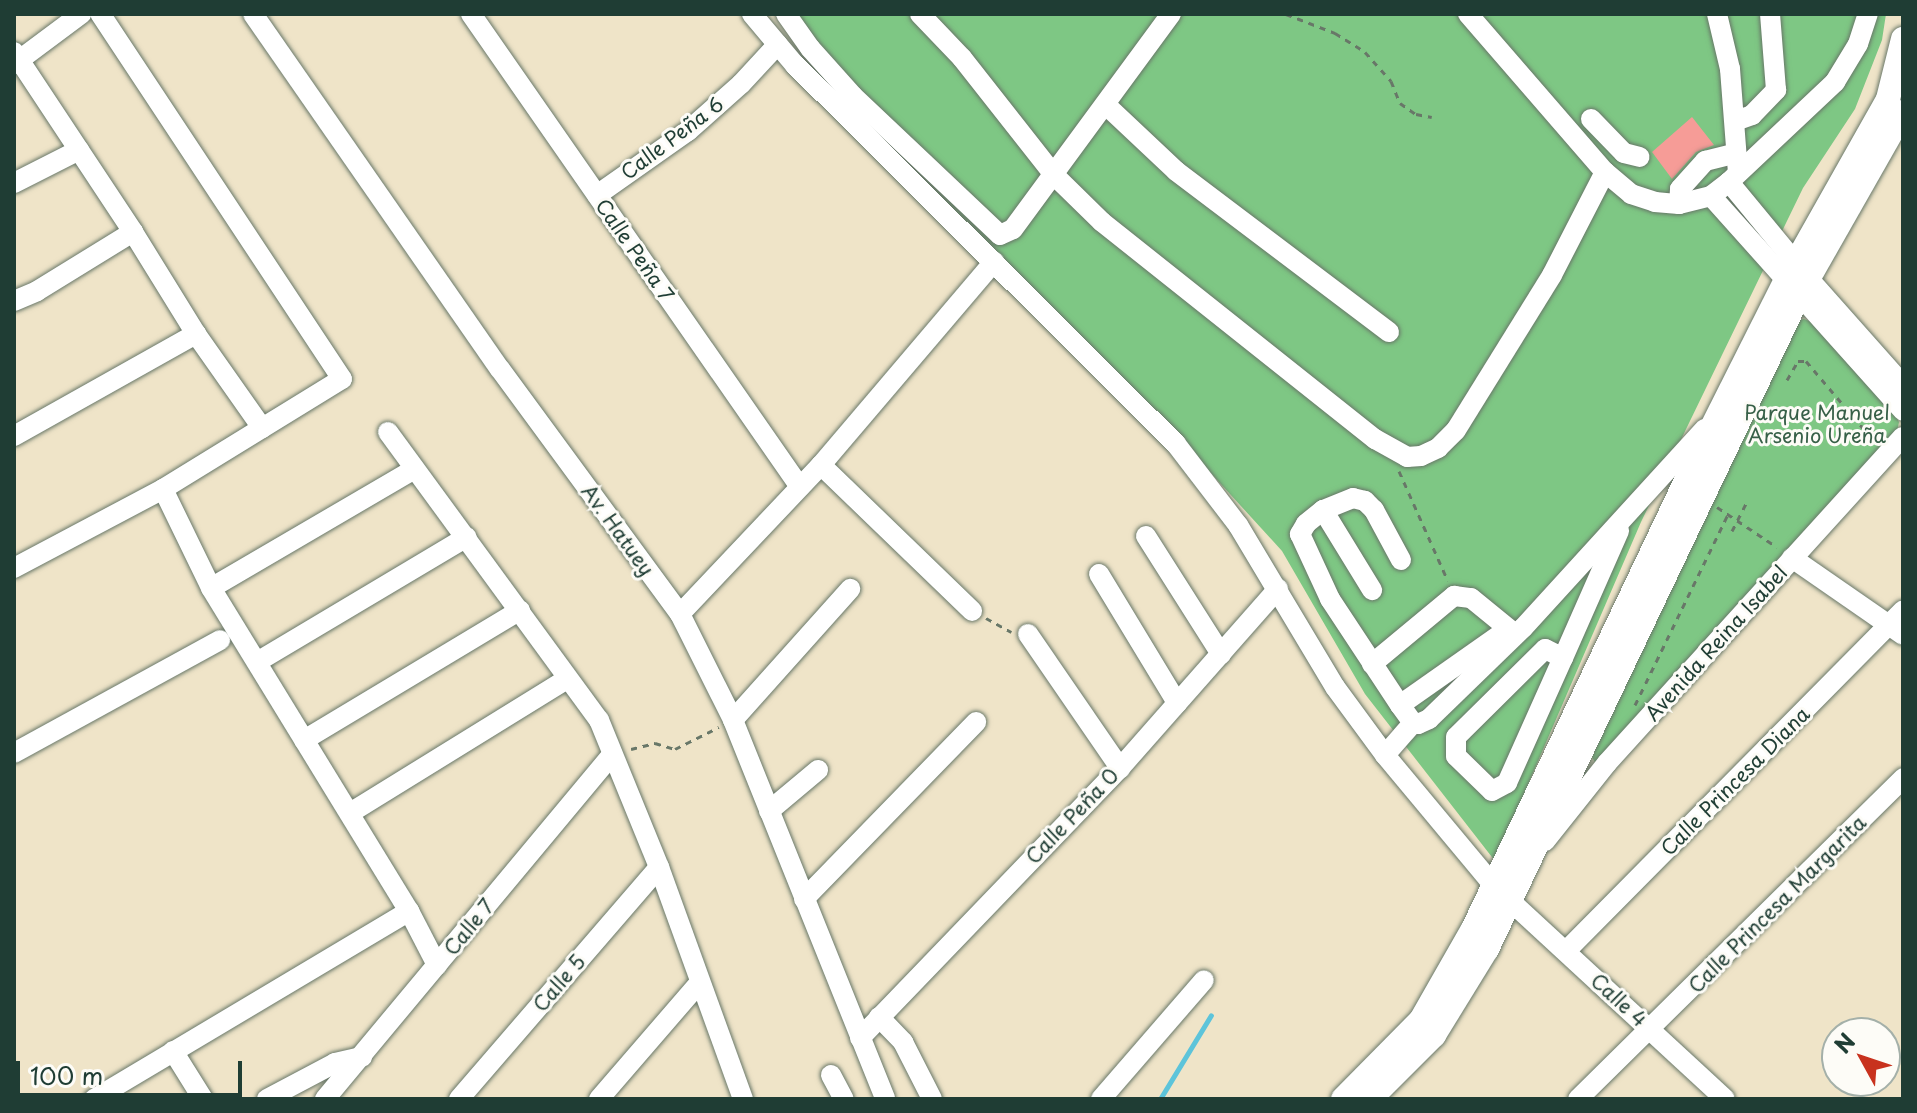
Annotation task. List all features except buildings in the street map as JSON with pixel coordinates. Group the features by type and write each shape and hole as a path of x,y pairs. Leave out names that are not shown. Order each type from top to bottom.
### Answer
{"main road":[{"path":"1343,1099 1421,1020 1503,893 1535,854 1701,495 1796,280 1888,99 1903,39"},
{"path":"1370,1099 1434,1035 1460,999 1503,893 1721,410 1796,280 1903,112"}],"street":[{"path":"81,14 16,59 133,232 196,334 262,428"},
{"path":"14,568 163,489 342,379 100,14"},
{"name":"Av. Hatuey","path":"253,14 500,369 680,614 733,720 885,1099"},
{"name":"Calle Peña 7","path":"471,14 800,487"},
{"name":"Calle 4","path":"752,14 778,44 1176,444 1212,487 1278,589 1305,639 1385,755 1503,893 1725,1099"},
{"path":"786,14 810,48 853,96 991,230 1006,235 1054,175 1171,14"},
{"path":"920,14 962,58 1054,175 1159,270 1390,449 1407,457 1421,456 1438,448 1456,430 1552,275 1605,172"},
{"path":"1468,14 1605,172 1631,194 1655,202 1679,204 1711,196 1734,170 1835,82 1858,44 1868,14"},
{"path":"1717,14 1728,58 1735,121 1734,170 1796,280 1903,411"},
{"path":"1735,121 1752,115 1776,90 1770,14"},
{"name":"Calle Peña 6","path":"597,195 688,131 741,84 778,44"},
{"path":"1106,105 1176,171 1389,332"},
{"path":"1591,119 1624,153 1640,157"},
{"path":"14,183 79,150"},
{"path":"1679,204 1680,189 1705,161 1734,170"},
{"path":"1711,196 1903,385"},
{"path":"14,301 37,291 133,232"},
{"path":"680,614 821,465 994,262"},
{"path":"14,436 196,334"},
{"path":"1385,755 1413,723 1429,719 1626,516 1721,410"},
{"path":"388,432 599,720 659,867 741,1098"},
{"name":"Avenida Reina Isabel","path":"1535,854 1607,763 1903,437"},
{"path":"821,465 972,611"},
{"path":"211,588 415,469"},
{"path":"163,489 211,588 409,911 437,965"},
{"path":"1401,560 1374,510 1365,501 1353,498 1323,510 1306,524 1300,534 1330,599 1413,723"},
{"path":"1323,510 1372,590"},
{"path":"1563,658 1545,649 1456,737 1456,756 1492,791 1507,783 1563,658 1626,516"},
{"path":"1146,536 1221,654"},
{"path":"257,662 467,537"},
{"path":"1792,558 1898,623"},
{"path":"1099,574 1177,703"},
{"path":"733,720 850,589"},
{"name":"Calle Peña 0","path":"860,1038 1120,768 1278,589"},
{"path":"1372,664 1454,596 1471,598 1511,632"},
{"path":"304,740 520,610"},
{"name":"Calle Princesa Diana","path":"1566,951 1898,623"},
{"path":"1400,705 1511,632"},
{"path":"1028,634 1120,768"},
{"path":"14,753 220,640"},
{"path":"350,813 567,679"},
{"path":"804,899 976,722"},
{"name":"Calle 7","path":"325,1099 612,754"},
{"path":"769,811 818,770"},
{"name":"Calle Princesa Margarita","path":"1578,1099 1903,778"},
{"name":"Calle 5","path":"459,1099 659,867"},
{"path":"94,1099 409,911"},
{"path":"1101,1099 1204,980"},
{"path":"599,1099 699,983"},
{"path":"879,1017 903,1042 932,1099"},
{"path":"173,1051 203,1099"},
{"path":"267,1099 335,1063 362,1057"},
{"path":"831,1075 844,1099"}],"path":[{"path":"1286,14 1335,33 1365,52 1391,81 1400,103 1416,114 1432,117"},
{"path":"1787,380 1798,361 1806,361 1886,455"},
{"path":"1390,449 1454,596"},
{"path":"1701,495 1792,558"},
{"path":"1732,531 1747,502"},
{"path":"1634,707 1728,514"},
{"path":"972,611 1020,637 1028,634"},
{"path":"612,754 655,743 675,749 733,720"}],"green space":[{"path":"775,14 1886,14 1882,40 1855,109 1803,188 1641,522 1495,861 1365,694 1282,551 1156,413 910,170"},
{"name":"Parque Manuel Arsenio Ureña","path":"1804,319 1815,323 1894,413 1899,422 1897,432 1596,764 1592,757 1794,321"}],"waterway":[{"path":"1160,1099 1211,1015"}]}
